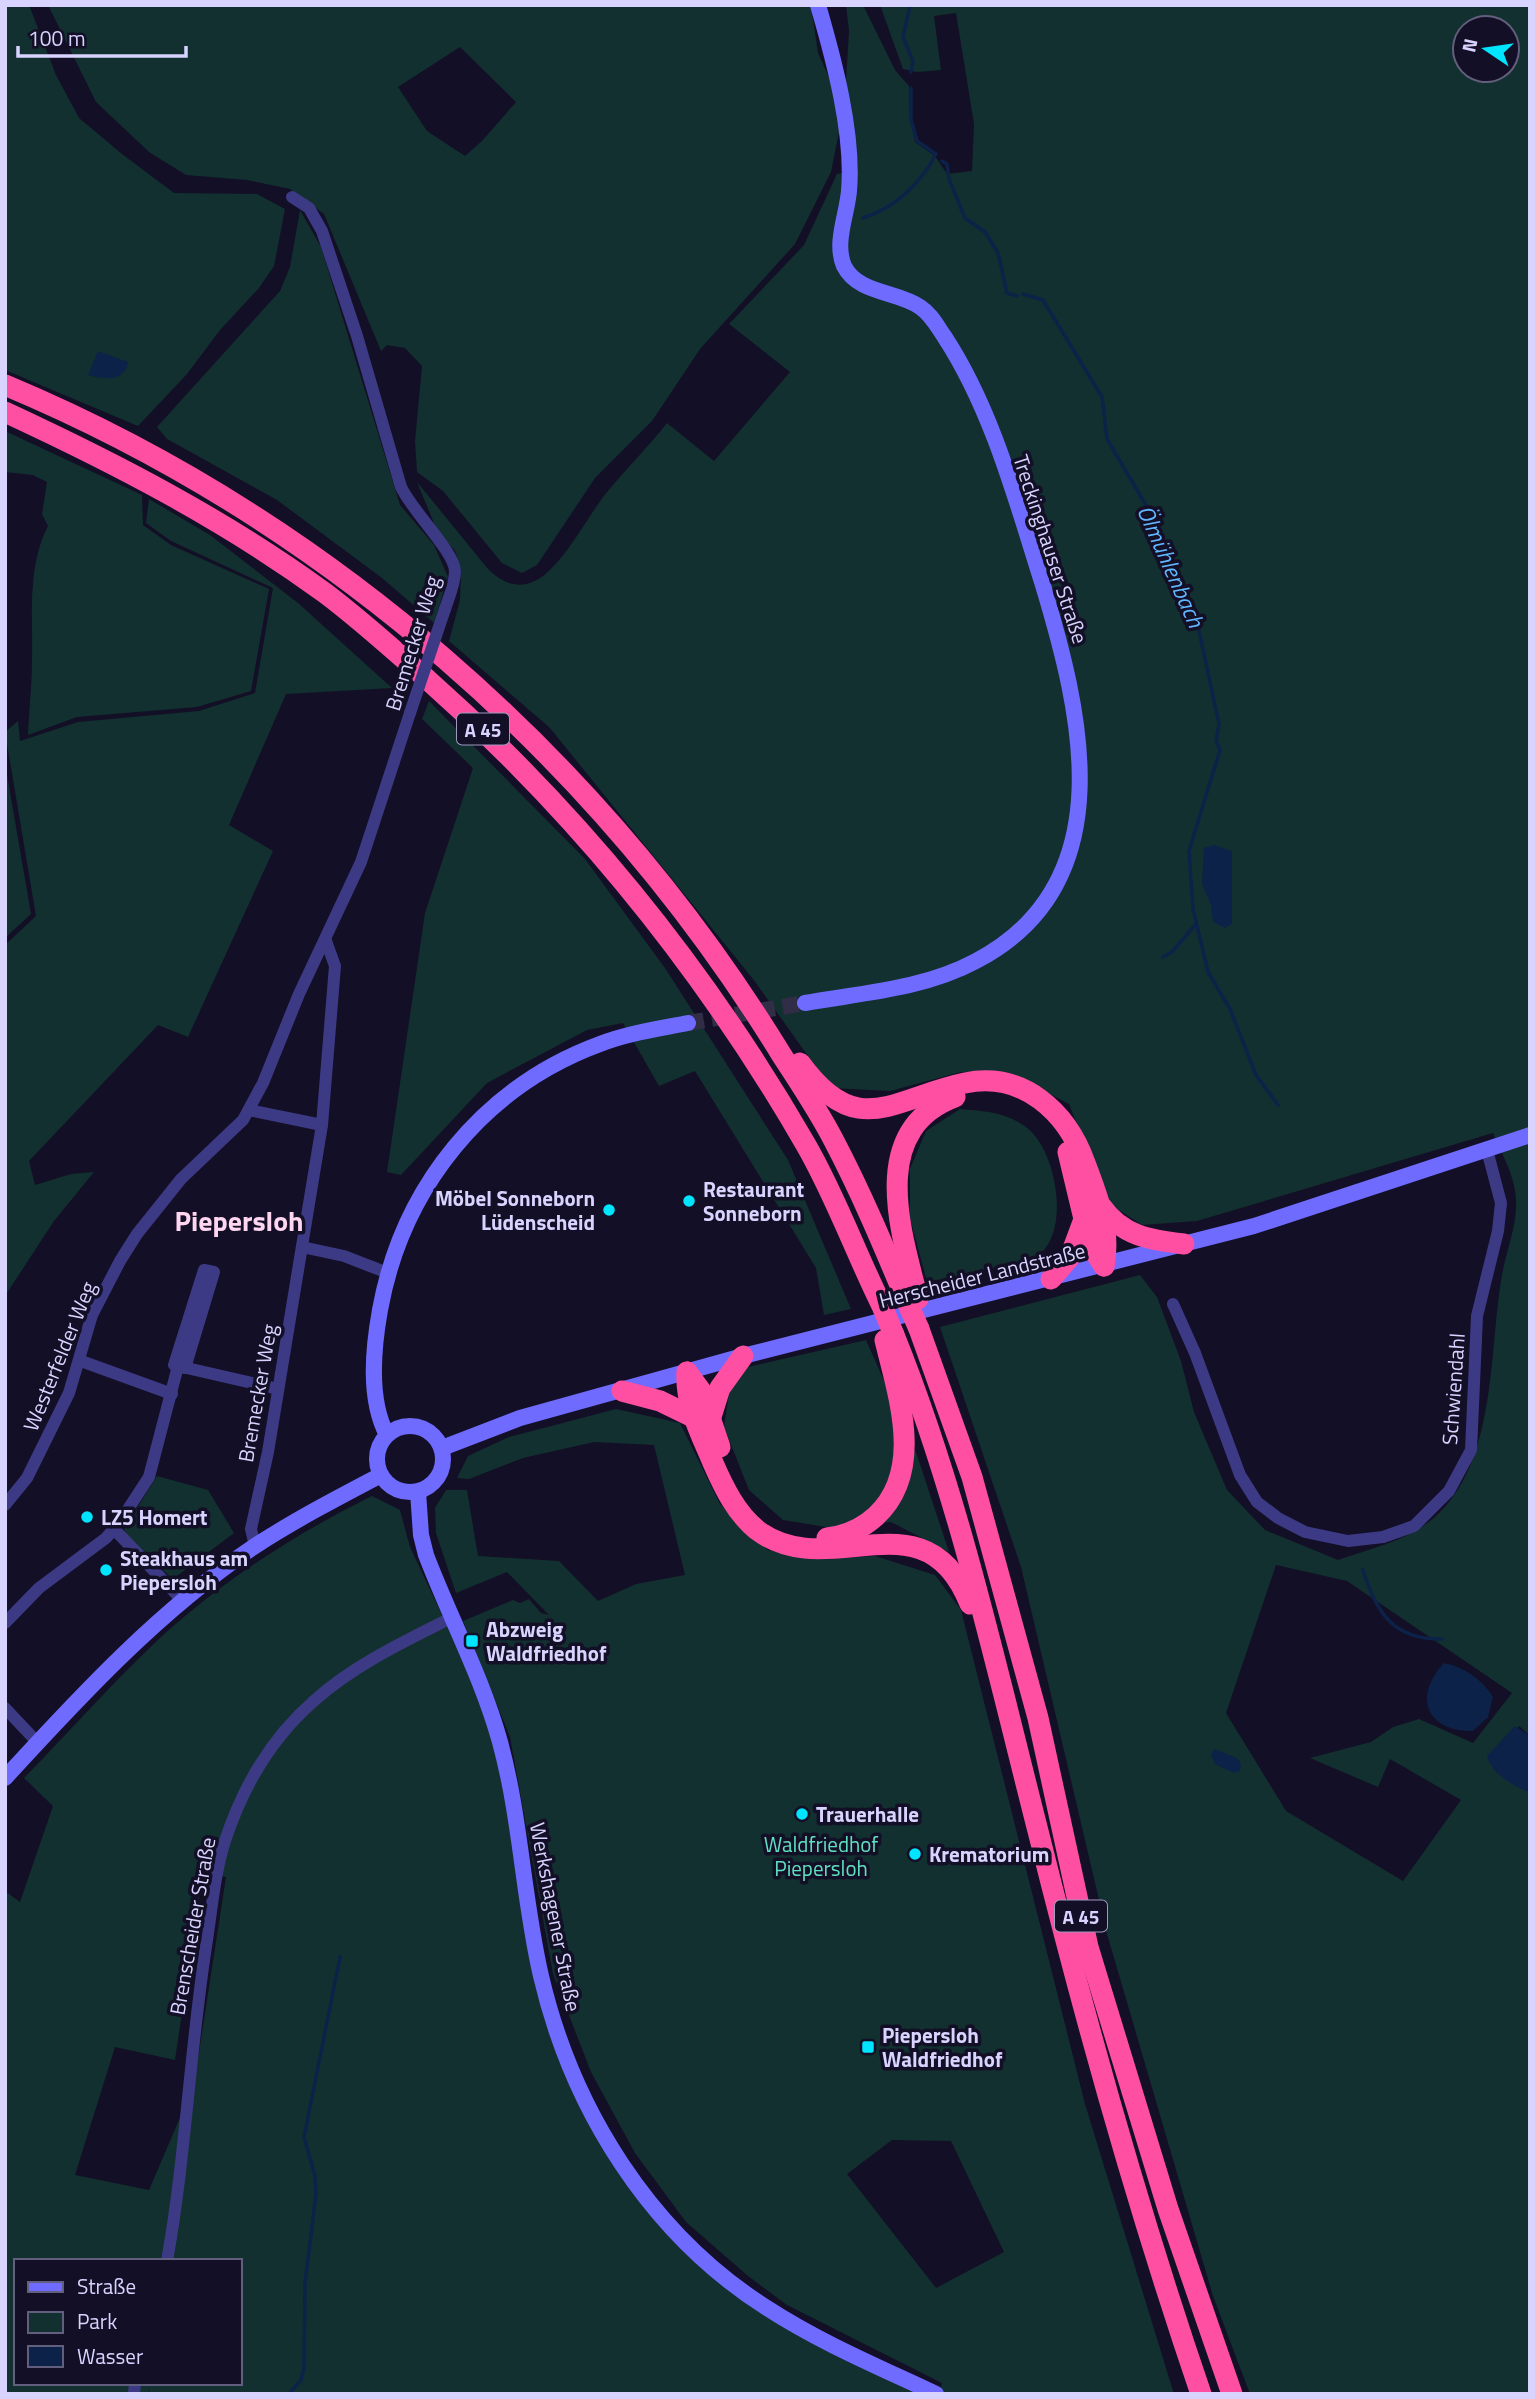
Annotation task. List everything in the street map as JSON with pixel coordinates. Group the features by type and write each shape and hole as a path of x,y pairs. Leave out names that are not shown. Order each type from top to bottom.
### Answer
{"highway":[{"name":"A 45","path":"5,385 133,445 295,542 370,598 490,700 547,755 653,873 748,1000 833,1138 913,1301 972,1477 1038,1718 1088,1948 1168,2209 1232,2394"},
{"name":"A 45","path":"5,412 146,480 201,511 324,592 472,719 576,825 663,930 721,1012 806,1146 872,1287 950,1489 1086,2020 1150,2244 1200,2394"},
{"path":"748,1000 781,1036 811,1078 825,1092 851,1106 888,1108 978,1081 1010,1084 1050,1105 1071,1130 1093,1212 1090,1244 1104,1266"},
{"path":"913,1301 897,1208 897,1173 911,1132 922,1118 948,1099 976,1092 1002,1093 1026,1101 1055,1126 1093,1212 1109,1218 1133,1235 1184,1244"},
{"path":"1051,1279 1070,1257 1093,1212"},
{"path":"687,1373 686,1393 703,1418 735,1485 752,1512 785,1533 806,1538 836,1537 854,1530 882,1510 898,1481 903,1464 904,1427 889,1336"},
{"path":"743,1356 703,1418 725,1489 741,1514 759,1531 777,1542 811,1549 900,1544 915,1546 944,1562 963,1588 997,1671"},
{"path":"622,1391 660,1401 703,1418"}],"main road":[{"name":"Treckinghauser Straße","path":"805,1003 916,984 972,963 1006,942 1051,894 1065,866 1075,834 1081,788 1081,753 1074,704 1058,634 1003,464 974,393 946,339 925,309 902,297 865,285 844,265 840,249 849,197 849,156 831,55 818,5"},
{"path":"387,1435 378,1414 374,1370 377,1327 388,1273 400,1238 424,1187 451,1150 509,1092 540,1071 599,1044 632,1033 688,1023"},
{"name":"Herscheider Landstraße","path":"442,1448 520,1419 743,1356 1254,1226 1530,1135"},
{"path":"402,1427 420,1427 433,1436 442,1448 443,1463 438,1478 418,1492 396,1490 381,1475 377,1452 387,1435 402,1427"},
{"path":"5,1778 115,1662 183,1601 256,1546 381,1475"},
{"name":"Werkshagener Straße","path":"418,1492 421,1535 426,1555 499,1740 511,1791 541,1974 552,2018 568,2067 612,2151 661,2216 732,2284 816,2337 936,2394"}],"street":[{"name":"Bremecker Weg","path":"256,1546 251,1529 268,1452 322,1125 335,966 326,941 361,862 453,587 454,567 440,542 409,503 401,487 358,336 322,231 309,208 292,197"},
{"name":"Westerfelder Weg","path":"5,1506 27,1478 69,1393 81,1361 92,1315 137,1234 181,1179 236,1128 249,1110 314,960 326,941"},
{"path":"249,1110 322,1125"},
{"name":"Schwiendahl","path":"1173,1304 1195,1353 1240,1475 1257,1502 1278,1518 1305,1532 1348,1541 1383,1537 1414,1526 1449,1491 1471,1450 1477,1316 1498,1231 1501,1203 1488,1150"},
{"path":"302,1247 344,1256 388,1273"},
{"path":"5,1623 39,1588 81,1559 114,1529 149,1477 163,1415 172,1394 181,1367 214,1272 204,1270 174,1365 181,1367 278,1389"},
{"path":"81,1361 172,1394"},
{"path":"114,1529 183,1601"},
{"name":"Brenscheider Straße","path":"167,2259 175,2213 200,1980 219,1865 238,1806 268,1752 316,1699 372,1661 451,1618"},
{"path":"5,1708 38,1742"}],"green space":[{"path":"5,5 29,5 56,75 79,118 174,193 257,194 285,209 274,266 259,288 220,330 187,374 138,426 5,370"},
{"path":"48,5 811,5 818,53 834,88 840,127 831,172 795,244 700,349 652,421 595,478 537,565 522,573 502,563 443,491 417,472 415,441 422,366 405,348 387,345 381,351 324,214 290,189 247,180 186,175 149,152 96,102","holes":["460,47 516,102 465,156 427,131 398,87"]},
{"path":"846,5 863,5 895,70 909,86 909,110 915,142 935,156 947,174 972,171 974,124 956,13 934,16 941,70 917,72 903,69 880,5 1530,5 1530,1736 1519,1726 1496,1772 1530,1792 1530,2394 1250,2394 1213,2296 1107,1934 1021,1567 940,1327 1140,1275 1157,1297 1181,1361 1194,1412 1227,1490 1265,1530 1338,1560 1376,1547 1413,1532 1435,1517 1455,1494 1469,1468 1480,1438 1491,1374 1501,1281 1516,1208 1515,1188 1493,1133 1197,1221 1142,1225 1108,1203 1069,1104 1010,1073 961,1072 890,1091 831,1088 753,979 550,728 449,641 460,600 461,570 455,551 436,528 417,482 488,569 505,581 526,584 538,580 560,559 607,492 667,423 714,461 790,372 729,324 804,245 837,174 856,170 846,81 849,31","holes":["1276,1565 1347,1581 1512,1693 1473,1743 1419,1719 1393,1727 1371,1742 1310,1758 1378,1787 1390,1759 1461,1800 1403,1881 1286,1811 1226,1713"]},
{"path":"300,210 321,247 400,505 434,545 448,577 434,623 382,578 277,500 167,439 157,427 280,291 290,267"},
{"path":"5,431 142,495 143,525 171,545 269,589 251,691 197,707 77,717 28,735 32,669 32,591 37,558 48,526 42,514 47,482 33,475 5,472"},
{"path":"149,499 210,535 298,603 392,688 286,694 229,825 273,851 188,1037 158,1025 29,1161 35,1185 71,1174 94,1172 54,1221 5,1296 5,945 36,916 5,732 18,721 20,741 78,722 199,711 255,693 273,588 171,541 146,523"},
{"path":"429,701 585,859 665,968 788,1160 851,1309 824,1315 816,1268 695,1071 659,1086 623,1023 587,1030 487,1083 401,1175 387,1172 425,913 473,768 422,719"},
{"path":"5,763 31,914 5,938"},
{"path":"960,1109 995,1113 1011,1118 1026,1127 1036,1138 1045,1152 1056,1188 1055,1225 1050,1241 1041,1253 1034,1257 927,1282 910,1218 910,1169 926,1131"},
{"path":"866,1340 917,1455 949,1552 891,1522 832,1528 783,1520 749,1490 724,1427 729,1393 748,1367"},
{"name":"Waldfriedhof Piepersloh","path":"616,1409 680,1423 720,1504 768,1550 820,1559 875,1556 935,1575 961,1610 1085,2104 1174,2394 150,2394 149,2390 148,2394 5,2394 5,1891 20,1902 53,1806 24,1778 107,1690 183,1618 260,1560 315,1526 372,1496 400,1510 410,1547 478,1691 493,1740 509,1822 530,1963 559,2059 580,2105 633,2188 754,2299 940,2391 942,2383 787,2305 748,2276 686,2222 635,2153 591,2072 553,1974 510,1737 463,1621 513,1600 520,1603 529,1599 541,1613 549,1615 507,1572 456,1593 436,1533 435,1508 446,1490 467,1490 478,1556 559,1561 598,1601 636,1584 685,1575 654,1445 594,1442 523,1458 469,1479 457,1478 468,1456 509,1437","holes":["203,1871 226,1877 194,2085 149,2190 75,2175 115,2047 175,2060","892,2140 951,2141 1004,2252 936,2288 847,2174"]},
{"path":"157,1476 208,1490 234,1533 173,1579 129,1540 124,1529"}],"water":[{"path":"98,351 128,362 123,373 113,378 88,375"},
{"path":"1214,845 1232,851 1232,924 1225,928 1213,922 1211,905 1202,884 1204,848"},
{"path":"1444,1663 1459,1667 1472,1675 1493,1697 1488,1717 1473,1731 1445,1726 1435,1719 1429,1710 1429,1688"},
{"path":"1515,1726 1530,1736 1530,1792 1504,1778 1493,1768 1487,1756"},
{"path":"1214,1749 1237,1758 1241,1764 1240,1771 1234,1773 1215,1764 1211,1755"}],"waterway":[{"name":"Ölmühlenbach","path":"910,5 903,37 913,61 911,72"},
{"name":"Ölmühlenbach","path":"911,88 911,119 917,141 936,154"},
{"path":"863,218 886,208 906,193 923,175 936,154"},
{"name":"Ölmühlenbach","path":"942,161 947,164 949,179 965,218 985,232 998,253 1007,293 1017,296"},
{"name":"Ölmühlenbach","path":"1023,294 1043,300 1102,397 1107,439 1147,507 1162,554 1195,612 1219,724 1216,741 1220,750 1189,851 1193,909 1208,972 1230,1009 1256,1075 1278,1105"},
{"path":"1163,957 1172,952 1196,924"},
{"name":"Ölmühlenbach","path":"1363,1570 1374,1599 1389,1621 1411,1635 1442,1639"},
{"path":"289,2394 301,2380 304,2368 305,2283 316,2194 315,2176 304,2137 340,1957"}],"tunnel":[{"path":"688,1023 805,1003"}],"place":[{"name":"Restaurant Sonneborn","path":"689,1201"},
{"name":"Möbel Sonneborn Lüdenscheid","path":"609,1210"},
{"name":"LZ5 Homert","path":"87,1517"},
{"name":"Steakhaus am Piepersloh","path":"106,1570"},
{"name":"Abzweig Waldfriedhof","path":"472,1641"},
{"name":"Trauerhalle","path":"802,1814"},
{"name":"Krematorium","path":"915,1854"},
{"name":"Piepersloh Waldfriedhof","path":"868,2047"}],"district":[{"name":"Piepersloh","path":"239,1220"}]}
